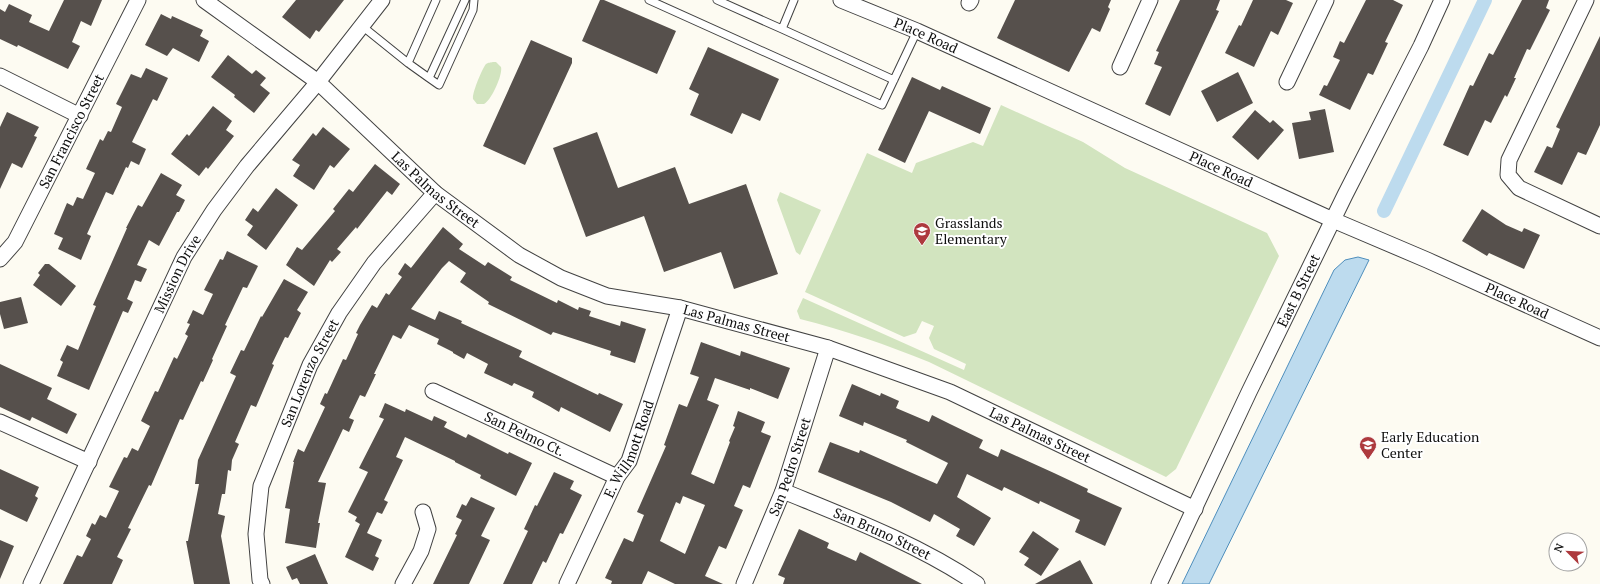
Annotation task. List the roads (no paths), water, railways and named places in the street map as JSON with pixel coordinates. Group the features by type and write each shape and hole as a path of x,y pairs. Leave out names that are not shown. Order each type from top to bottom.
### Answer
{"street":[{"name":"San Francisco Street","path":"0,259 15,242 138,0"},
{"name":"Las Palmas Street","path":"204,0 318,82 435,193 519,255 561,278 607,296 680,308 828,348 950,392 1195,509"},
{"name":"Mission Drive","path":"31,584 184,257 214,210 247,166 318,82 382,0"},
{"name":"Place Road","path":"841,0 917,31 1333,220 1427,260 1600,338"},
{"path":"1120,67 1150,0"},
{"path":"1287,82 1326,0"},
{"name":"East B Street","path":"1159,584 1249,392 1333,220 1418,52 1442,0"},
{"path":"1586,0 1509,160 1508,175 1519,188 1600,226"},
{"path":"0,76 80,116"},
{"name":"San Lorenzo Street","path":"262,584 260,580 256,534 261,486 310,365 339,313 374,263 435,193"},
{"name":"E. Willmott Road","path":"567,584 617,477 629,461 680,308"},
{"name":"San Pedro Street","path":"744,584 783,491 828,348"},
{"name":"San Pelmo Ct.","path":"433,391 617,477"},
{"path":"0,422 89,462"},
{"name":"San Bruno Street","path":"783,491 862,523 953,568 977,584"},
{"path":"403,584 421,551 428,529 423,512"}],"lane":[{"path":"408,63 436,0"},
{"path":"429,78 465,0"},
{"path":"362,26 438,85 473,10 474,0"},
{"path":"649,0 882,105 917,31"},
{"path":"717,0 894,80"},
{"path":"782,29 794,0"}],"water":[{"path":"1358,257 1369,260 1209,584 1182,584 1334,270 1345,260"}],"waterway":[{"path":"1384,211 1485,0"}],"place":[{"name":"Grasslands Elementary","path":"922,246"},
{"name":"Early Education Center","path":"1368,460"}]}
